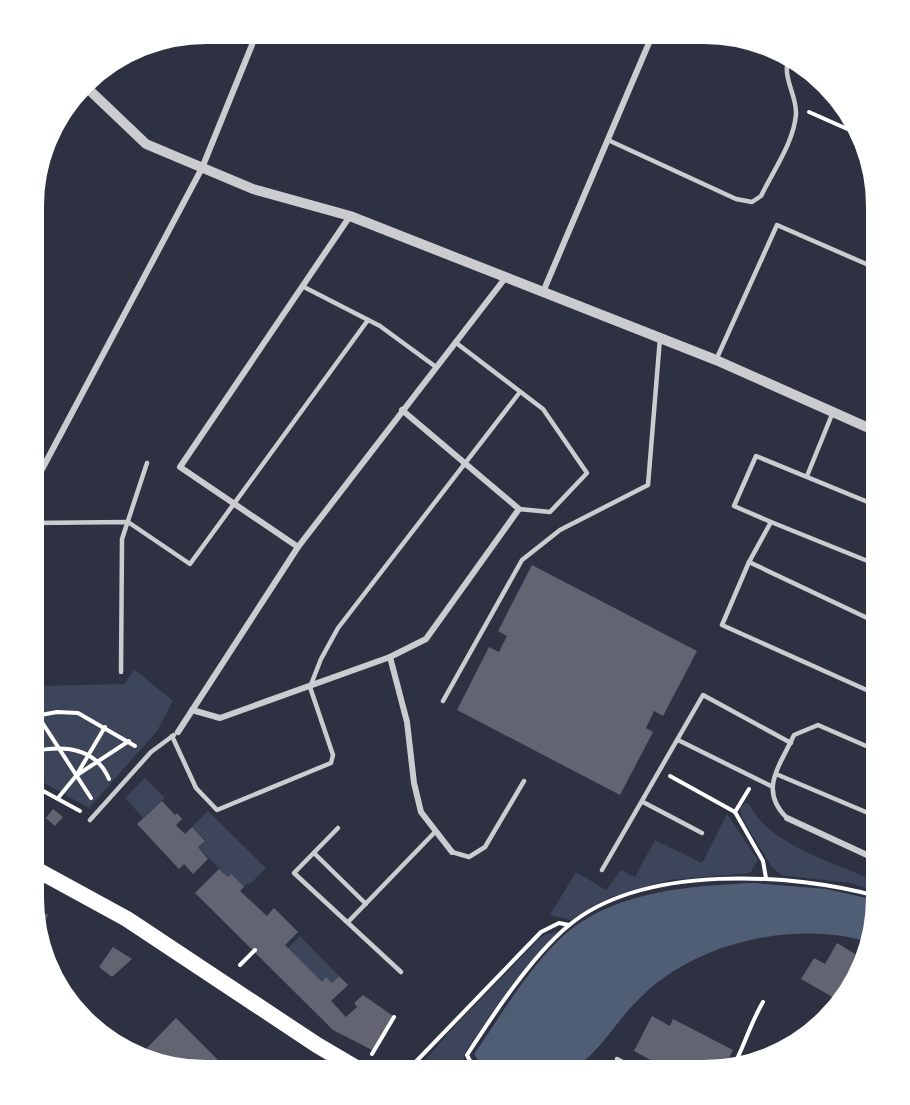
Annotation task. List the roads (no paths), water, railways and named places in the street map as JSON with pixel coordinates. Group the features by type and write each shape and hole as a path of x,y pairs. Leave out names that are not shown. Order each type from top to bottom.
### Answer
{"highway":[{"path":"40,871 127,919 349,1064"}],"street":[{"path":"40,473 202,168 254,41"},
{"path":"543,292 649,41"},
{"path":"89,90 146,144 253,189 350,216 506,277 716,360 870,428"},
{"path":"298,547 180,466 350,216"},
{"path":"175,734 298,547 506,277"},
{"path":"192,710 220,718 390,657 426,639 519,509 402,410"},
{"path":"390,657 407,722 414,783 421,812 452,852"},
{"path":"787,818 869,856"}],"lane":[{"path":"608,140 736,199 752,202 761,196 791,136 796,106 787,82 789,64"},
{"path":"716,360 777,225 870,266"},
{"path":"302,286 369,320 436,367"},
{"path":"40,523 128,522 190,564 369,320"},
{"path":"443,700 522,560 560,530 648,485 660,338"},
{"path":"455,342 543,409 587,473 550,512 519,509"},
{"path":"90,820 151,752 175,734 196,788 217,810 331,763 333,755 310,687 321,659 338,628 520,392"},
{"path":"807,476 833,412"},
{"path":"869,562 734,506 756,456 870,503"},
{"path":"121,672 122,539 147,463"},
{"path":"771,522 749,562 722,625 869,691"},
{"path":"749,562 869,619"},
{"path":"602,870 703,695 791,743"},
{"path":"787,818 772,800 771,786 794,735 818,725 869,747"},
{"path":"678,740 771,786"},
{"path":"776,774 869,813"},
{"path":"452,852 469,857 485,847 524,782"},
{"path":"643,802 702,832"},
{"path":"338,828 294,873 401,972"},
{"path":"348,922 435,832"},
{"path":"314,853 366,904"},
{"path":"617,1059 626,1064"}]}
